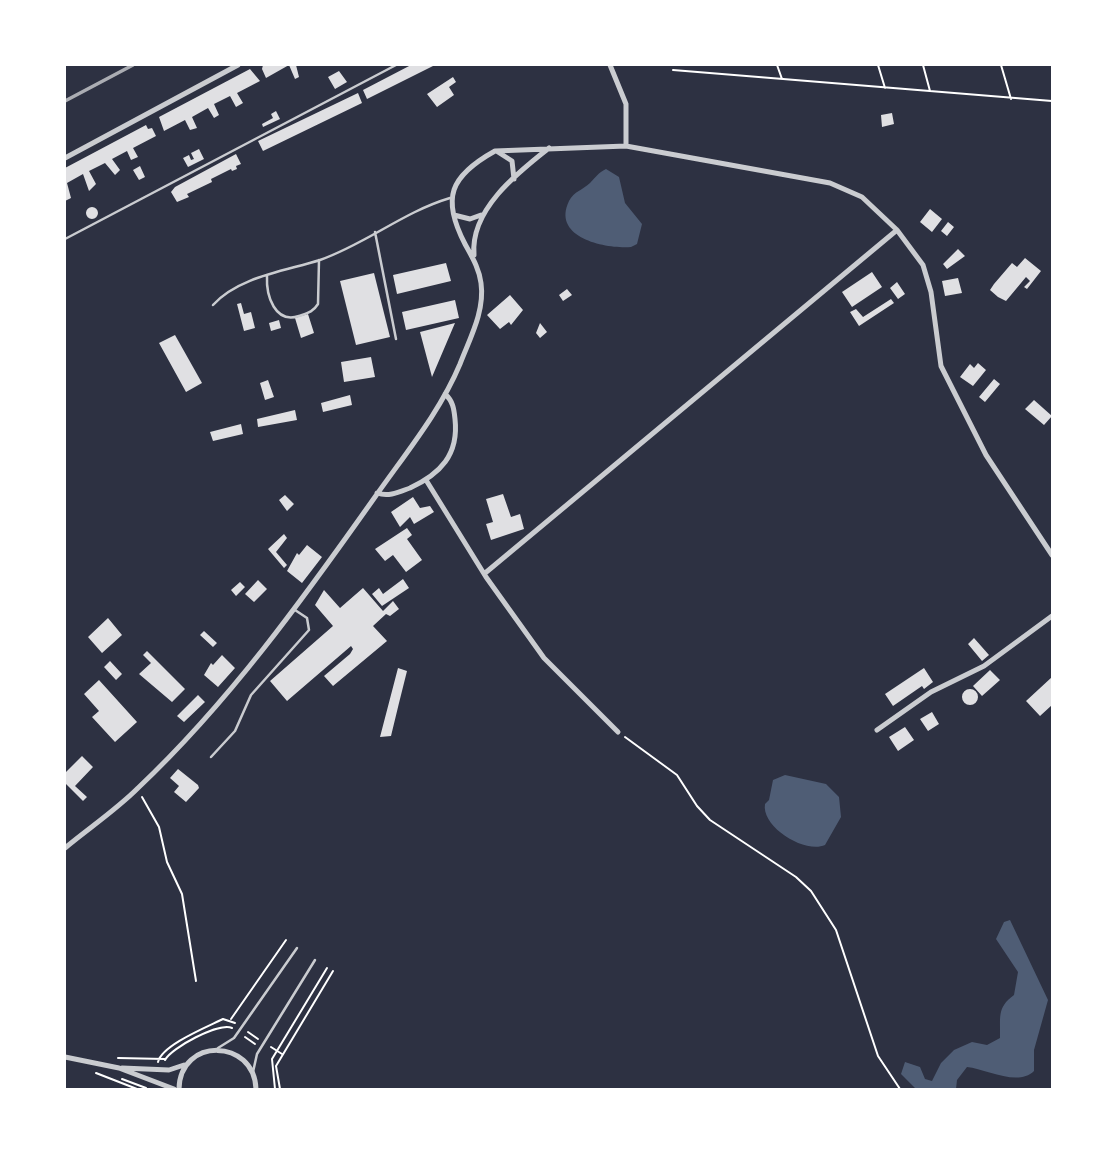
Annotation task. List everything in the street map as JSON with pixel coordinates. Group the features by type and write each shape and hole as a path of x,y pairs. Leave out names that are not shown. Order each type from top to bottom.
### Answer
{"street":[{"path":"65,158 238,65"},
{"path":"610,65 626,104 626,146"},
{"path":"65,848 139,788 241,676 295,610 446,394 481,306 481,284 474,258 454,215 450,198 465,173 478,160 495,151 626,146 830,183 862,197 897,230 923,265 931,292 941,366 986,455 1052,555"},
{"path":"474,258 474,234 484,213 514,179 549,148"},
{"path":"495,151 512,161 514,179"},
{"path":"454,215 470,219 484,213"},
{"path":"484,575 897,230"},
{"path":"377,493 399,493 426,480 445,464 455,439 454,408 446,394"},
{"path":"426,480 484,575 544,658 618,732"},
{"path":"877,730 931,692 984,666 1052,616"},
{"path":"118,1068 169,1070 187,1063 201,1052 218,1048 232,1051 245,1060 253,1072 256,1089"},
{"path":"65,1057 118,1068 176,1089 187,1063"}],"lane":[{"path":"65,239 396,65"},
{"path":"213,305 242,284 319,260 414,210 450,198"},
{"path":"375,232 396,339"},
{"path":"267,276 268,292 274,307 284,317 292,318 310,312 318,304 319,260"},
{"path":"211,757 235,731 251,695 309,630 307,618 295,610"},
{"path":"218,1048 234,1038 298,948"},
{"path":"253,1072 257,1054 315,960"}],"path":[{"path":"777,65 782,80"},
{"path":"878,65 885,89"},
{"path":"923,65 930,92"},
{"path":"1002,65 1011,100"},
{"path":"673,70 1011,100 1052,101"},
{"path":"618,732 677,775 697,807 710,820 796,877 811,891 836,930 878,1056 900,1089"},
{"path":"139,788 159,827 167,862 182,894 196,981"},
{"path":"230,1020 286,940"},
{"path":"275,1089 272,1059 327,968"},
{"path":"280,1089 275,1066 333,971"},
{"path":"107,1058 166,1059"},
{"path":"95,1072 137,1089"}],"water":[{"path":"606,169 619,177 625,203 642,224 637,244 631,247 608,246 584,239 568,224 565,214 571,198"},
{"path":"785,775 826,784 839,797 841,817 825,845 807,846 796,842 770,821 765,804 769,800 773,780"},
{"path":"1010,920 1048,1000 1034,1050 1034,1071 1027,1076 1011,1077 967,1067 957,1080 956,1089 916,1089 901,1074 905,1062 920,1067 925,1079 932,1081 941,1063 954,1050 972,1042 987,1045 1000,1038 1002,1009 1014,995 1018,972 996,939 1004,922"}],"building":[{"path":"263,65 289,65 266,78"},
{"path":"289,65 296,65 299,77 295,79"},
{"path":"411,65 435,65 367,99 363,90"},
{"path":"250,69 260,81 237,93 243,103 236,107 230,96 214,104 219,115 214,118 208,108 192,117 197,128 190,130 185,120 164,131 159,117"},
{"path":"339,71 347,82 335,89 328,77"},
{"path":"453,77 456,82 449,87 454,95 437,107 427,94"},
{"path":"358,93 362,103 263,151 258,141"},
{"path":"276,111 280,119 263,127 262,124 273,118 271,114"},
{"path":"892,113 894,124 882,127 881,115"},
{"path":"146,125 148,129 152,128 156,136 133,148 138,157 131,160 127,151 112,159 120,170 115,175 105,163 89,171 96,184 89,191 83,174 67,183 71,198 65,201 65,168"},
{"path":"199,149 204,159 188,167 183,158 189,155 191,160 194,159 191,153"},
{"path":"236,154 241,164 236,166 237,169 231,169 211,179 212,182 177,202 171,192 175,187"},
{"path":"140,166 145,177 139,180 133,170"},
{"path":"92,207 98,213 92,219 86,213"},
{"path":"930,209 942,219 932,232 920,222"},
{"path":"948,222 954,227 947,236 941,231"},
{"path":"958,249 965,256 947,269 943,264"},
{"path":"1025,258 1041,271 1027,289 1024,287 1030,281 1026,277 1006,301 998,297 990,290 994,284 1012,263 1017,267"},
{"path":"446,263 451,281 397,294 393,275"},
{"path":"872,272 882,287 852,307 842,292"},
{"path":"374,273 390,337 356,345 340,281"},
{"path":"958,278 962,293 945,296 942,281"},
{"path":"897,282 905,294 898,299 890,288"},
{"path":"567,289 572,295 563,301 559,295"},
{"path":"510,295 523,310 511,325 509,322 500,329 487,315"},
{"path":"891,299 894,303 859,326 850,312 856,309 863,317"},
{"path":"455,300 459,318 406,330 402,312"},
{"path":"241,303 244,314 251,312 255,328 244,331 237,304"},
{"path":"308,314 314,333 301,338 295,318"},
{"path":"279,320 281,328 271,331 269,323"},
{"path":"455,323 432,377 420,332"},
{"path":"540,323 547,332 540,338 536,333"},
{"path":"175,335 202,383 186,392 159,343"},
{"path":"371,357 375,377 344,382 341,362"},
{"path":"978,363 986,370 973,386 960,377 970,364 974,368"},
{"path":"994,379 1000,384 985,402 979,397"},
{"path":"268,380 274,397 265,400 260,383"},
{"path":"350,395 352,405 323,412 321,403"},
{"path":"1034,400 1052,416 1044,425 1025,409"},
{"path":"295,410 297,420 258,427 257,419"},
{"path":"241,424 243,434 213,441 210,432"},
{"path":"503,494 511,517 520,514 524,529 491,540 486,524 493,522 486,499"},
{"path":"285,495 294,504 287,511 279,500"},
{"path":"413,497 420,508 430,506 434,512 414,524 410,517 400,527 391,512"},
{"path":"407,528 412,535 407,539 422,560 406,572 393,555 385,561 375,549"},
{"path":"284,534 287,538 276,552 287,565 284,568 268,549"},
{"path":"307,545 322,557 302,583 287,571 297,553 299,555"},
{"path":"403,579 409,588 382,606 372,594 379,588 383,594"},
{"path":"258,580 267,589 254,602 245,594"},
{"path":"240,582 245,587 236,596 231,590"},
{"path":"363,588 383,611 393,601 399,609 390,616 386,614 373,626 387,641 333,686 324,676 350,654 353,649 351,646 287,701 270,681 333,626 315,605 324,590 340,608"},
{"path":"108,618 122,635 102,653 88,637"},
{"path":"204,631 217,643 213,647 200,635"},
{"path":"974,638 989,655 982,661 968,644"},
{"path":"147,651 185,689 172,702 139,674 151,663 143,655"},
{"path":"222,655 235,668 218,687 204,675 211,663 213,665"},
{"path":"110,661 122,674 116,680 104,667"},
{"path":"398,668 407,671 391,736 380,737"},
{"path":"924,668 933,682 924,689 922,686 893,706 885,694"},
{"path":"990,670 1000,680 982,696 973,686"},
{"path":"1052,677 1052,705 1040,716 1026,701"},
{"path":"99,680 137,722 115,742 92,717 99,711 84,694"},
{"path":"970,689 976,691 976,703 970,705 964,703 962,697 964,691"},
{"path":"198,695 205,702 184,722 177,716"},
{"path":"932,712 939,724 928,731 920,719"},
{"path":"905,727 914,740 898,751 889,737"},
{"path":"82,756 93,767 75,786 87,797 83,801 65,783 65,773"},
{"path":"178,769 199,788 186,802 174,792 179,786 170,778"}],"railway":[{"path":"65,101 133,65"}]}
